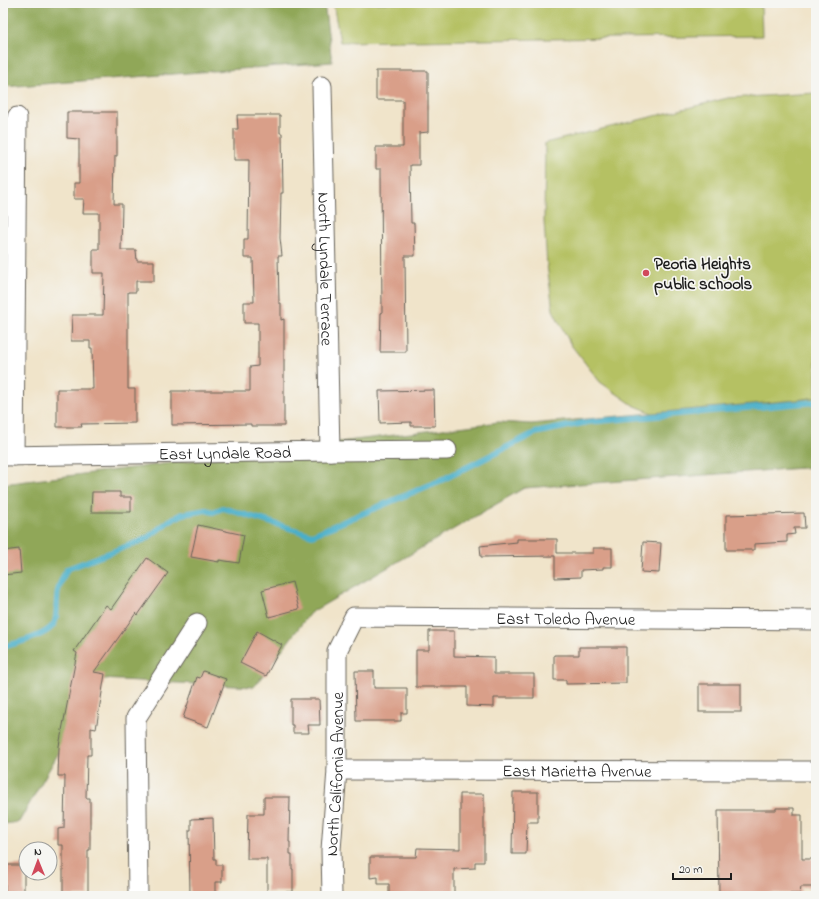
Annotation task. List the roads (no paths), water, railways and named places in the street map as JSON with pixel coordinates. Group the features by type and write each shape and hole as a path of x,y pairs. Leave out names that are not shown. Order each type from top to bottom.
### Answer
{"street":[{"name":"North Lyndale Terrace","path":"322,86 330,451"},
{"path":"8,456 17,117"},
{"name":"East Lyndale Road","path":"8,456 448,450"},
{"name":"East Toledo Avenue","path":"337,651 354,617 816,620"},
{"path":"138,896 136,718 197,623"},
{"name":"North California Avenue","path":"332,896 331,850 337,770 337,651"},
{"name":"East Marietta Avenue","path":"337,770 816,771"}],"waterway":[{"path":"3,647 45,632 54,624 58,591 67,569 146,539 169,521 183,514 206,510 213,512 223,508 312,535 444,479 535,433 588,422 816,402"}],"place":[{"name":"Peoria Heights public schools","path":"646,273"}]}
